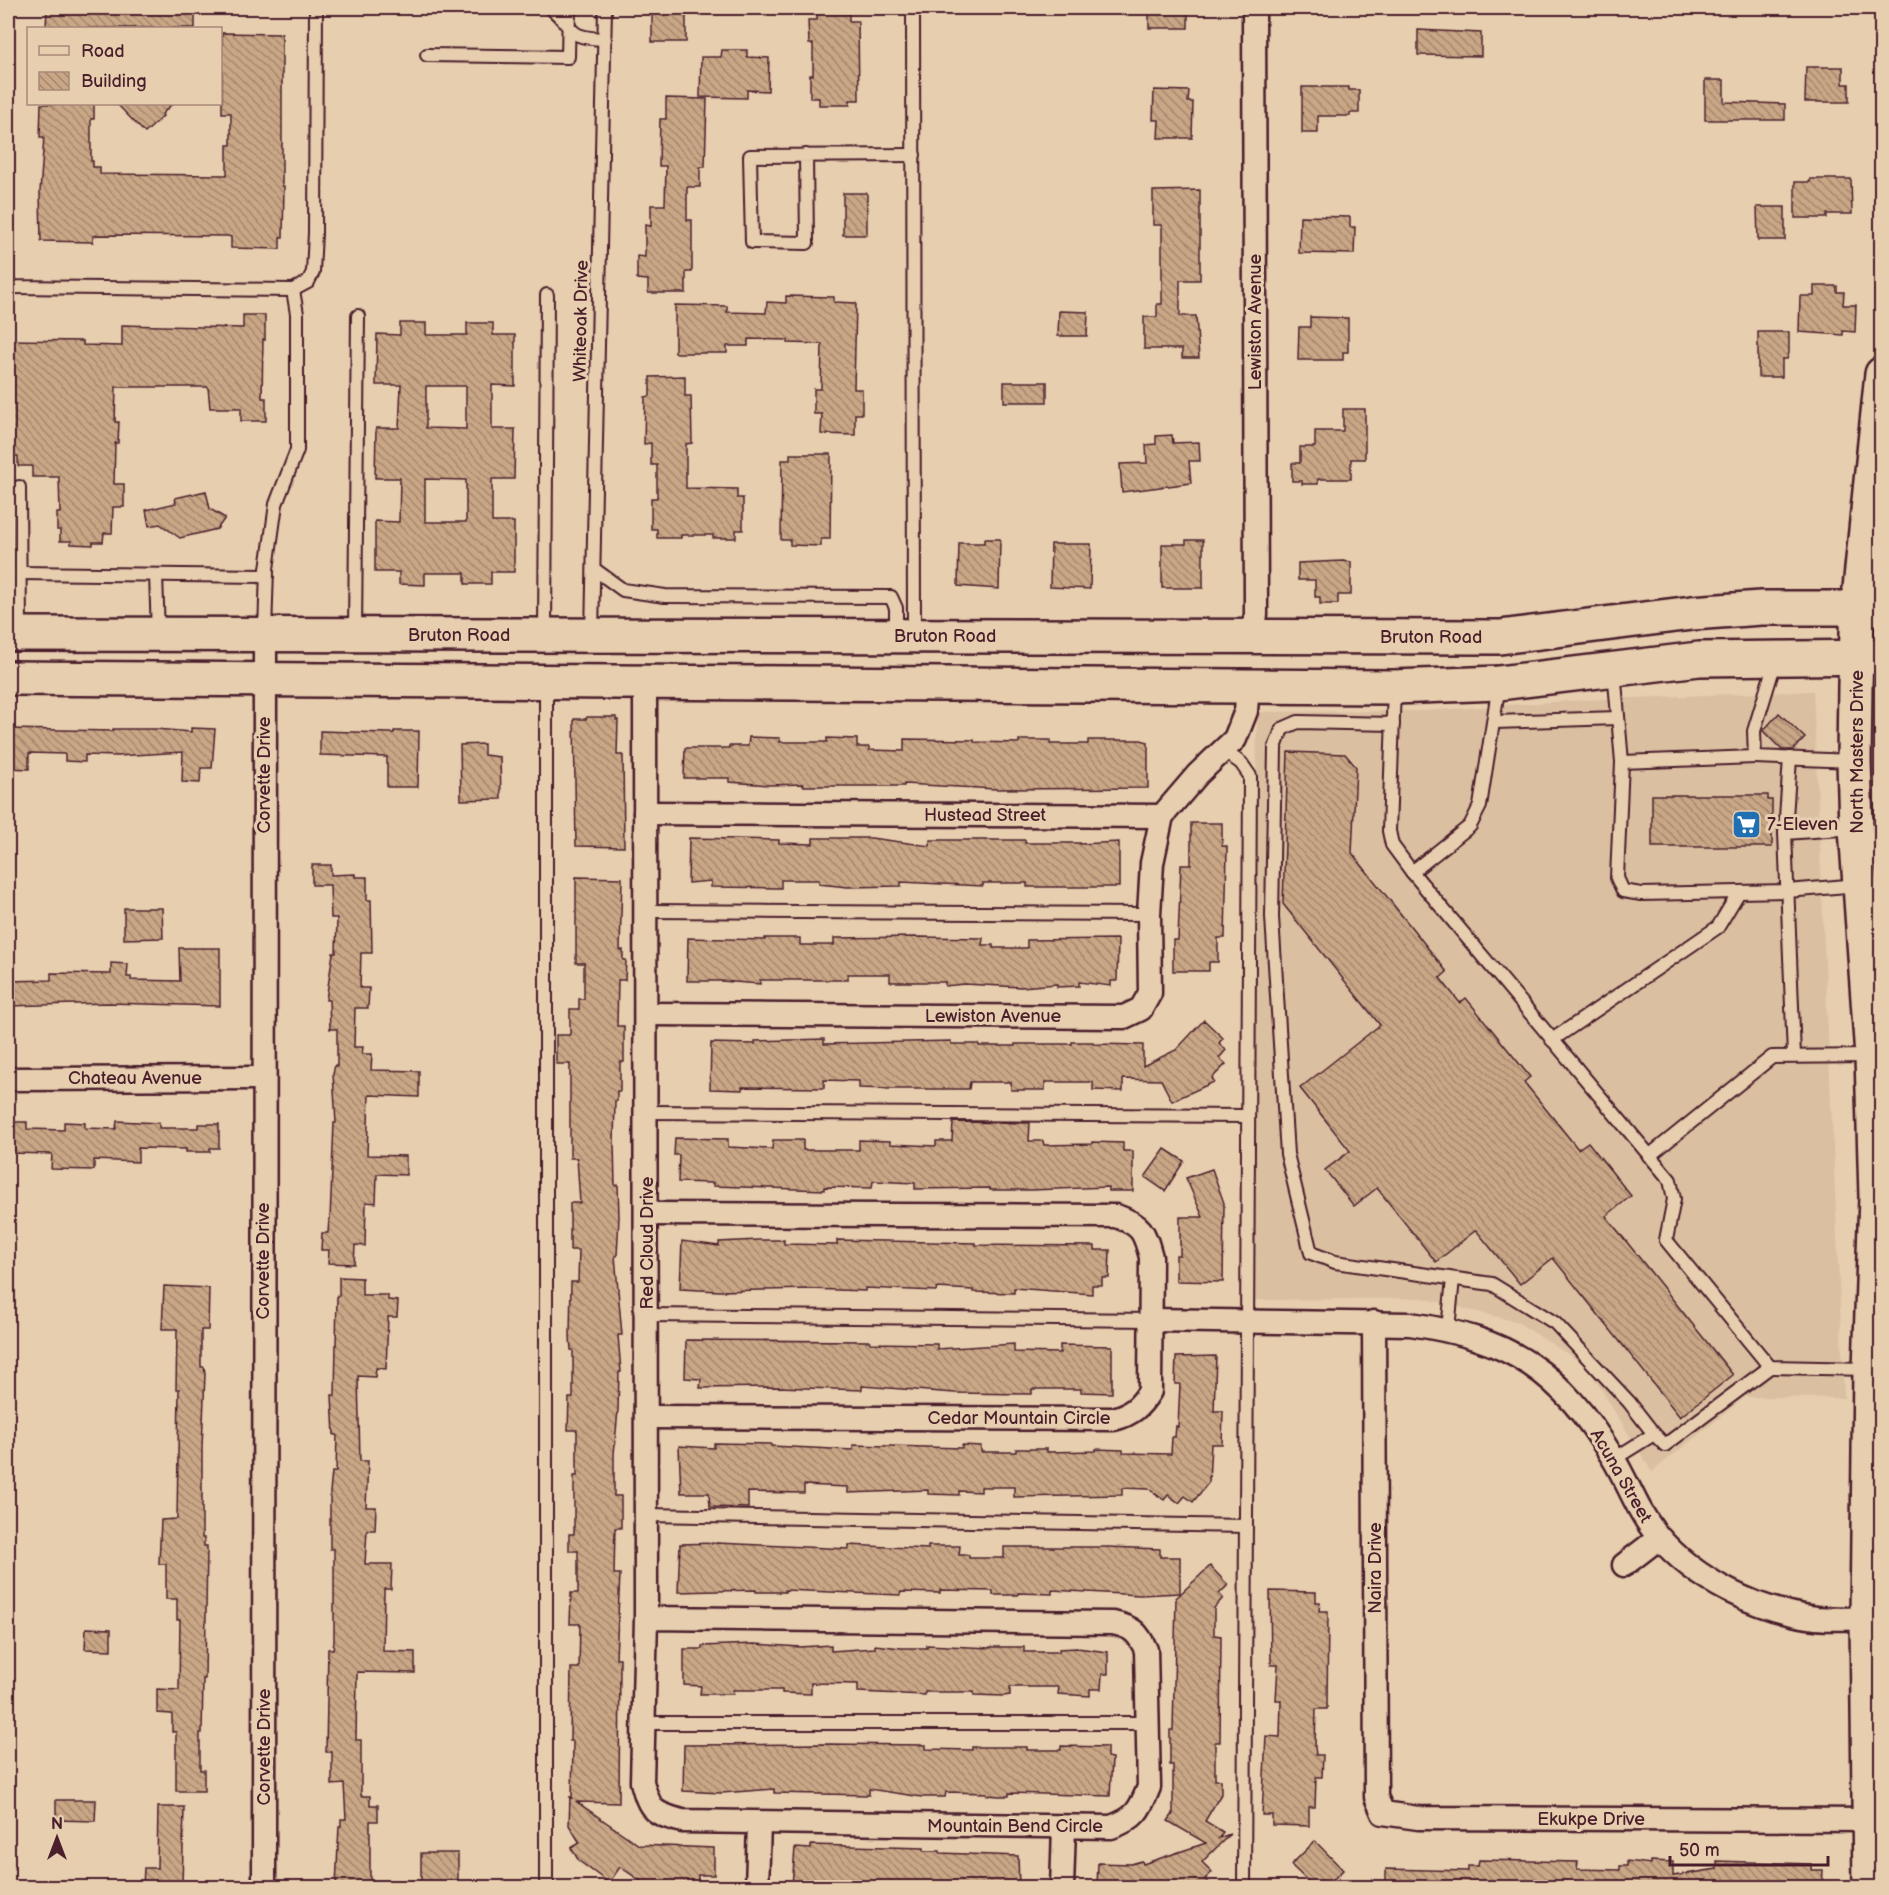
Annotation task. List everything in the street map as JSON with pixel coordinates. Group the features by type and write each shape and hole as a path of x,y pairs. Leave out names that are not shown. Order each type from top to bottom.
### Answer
{"main road":[{"name":"North Masters Drive","path":"1870,1887 1874,1618 1870,1369 1876,1197 1876,1056 1856,828 1854,761 1869,657 1881,374"},
{"name":"Bruton Road","path":"14,634 1500,637 1692,613 1761,608 1870,608"},
{"path":"545,635 546,681"},
{"path":"644,635 645,682"},
{"path":"905,636 915,683"},
{"path":"1248,685 1253,637"},
{"path":"1500,637 1500,682"},
{"path":"8,678 1394,687 1500,682 1699,659 1869,657"}],"street":[{"name":"Lewiston Avenue","path":"1253,637 1256,614 1254,8"},
{"name":"Corvette Drive","path":"264,1887 265,634"},
{"name":"Red Cloud Drive","path":"645,682 647,1315 646,1618 642,1782 648,1804"},
{"path":"1162,816 1198,774 1235,739 1246,711 1248,685"},
{"name":"Hustead Street","path":"645,813 1162,816"},
{"name":"Lewiston Avenue","path":"646,1014 1124,1017 1141,1009 1150,993 1149,914 1152,862 1162,816"},
{"name":"Chateau Avenue","path":"8,1079 263,1078"},
{"name":"Cedar Mountain Circle","path":"646,1214 1116,1216 1135,1223 1145,1237 1150,1257 1150,1391 1141,1407 1128,1415 1114,1419 646,1417"},
{"name":"Acuna Street","path":"1150,1320 1410,1324 1448,1329 1494,1343 1532,1364 1560,1388 1586,1416 1614,1459 1641,1515 1659,1538 1694,1570 1738,1597 1779,1610 1816,1618 1874,1618"},
{"name":"Naira Drive","path":"1374,1322 1376,1797 1383,1813"},
{"path":"1624,1565 1659,1538"},
{"name":"Mountain Bend Circle","path":"646,1618 1113,1623 1129,1626 1141,1638 1146,1650 1149,1787 1142,1805 1128,1821 1111,1827 682,1821 661,1815 648,1804"},
{"name":"Ekukpe Drive","path":"1383,1813 1418,1818 1870,1820"},
{"path":"757,1887 759,1822"},
{"path":"1062,1887 1064,1827"}],"lane":[{"path":"8,285 12,287 293,290 308,282 313,272 315,232 316,8"},
{"path":"551,8 576,35 604,39"},
{"path":"427,55 568,57 569,8"},
{"name":"Whiteoak Drive","path":"592,635 605,8"},
{"path":"905,636 914,155 913,8"},
{"path":"806,156 807,243 752,242 750,156 914,155"},
{"path":"265,634 267,576 276,504 297,450 297,315 293,290"},
{"path":"545,635 547,295"},
{"path":"355,635 358,316"},
{"path":"14,634 20,573 19,487"},
{"path":"594,569 623,590 665,596 891,597 905,636"},
{"path":"20,573 267,576"},
{"path":"156,575 158,634"},
{"path":"1755,757 1754,731 1776,657"},
{"path":"1613,669 1622,762 1617,878 1623,891 1641,894 1787,891 1861,885"},
{"path":"546,681 546,1880 549,1887"},
{"path":"1412,872 1470,826 1480,806 1500,682"},
{"path":"1394,687 1389,831 1392,845 1412,872 1670,1180 1674,1199 1666,1240 1770,1367"},
{"path":"1495,723 1618,718"},
{"path":"1393,724 1298,723 1282,729 1275,748 1272,917 1287,1154 1311,1253 1335,1262 1492,1284 1556,1323 1629,1402 1665,1445 1770,1367 1870,1369"},
{"path":"1224,751 1241,764 1250,776 1244,1887"},
{"path":"1622,762 1755,757 1854,761"},
{"path":"1790,758 1785,833 1794,1056"},
{"path":"1785,833 1856,828"},
{"path":"1552,1040 1718,927 1739,892"},
{"path":"645,911 1149,914"},
{"path":"1649,1156 1772,1057 1876,1056"},
{"path":"647,1112 1248,1116"},
{"path":"1448,1329 1453,1279"},
{"path":"647,1315 1150,1320"},
{"path":"1614,1459 1654,1434"},
{"path":"646,1515 1246,1526"},
{"path":"644,1723 1147,1723"}],"shaded area":[{"path":"1813,691 1844,1398 1745,1397 1652,1472 1587,1366 1517,1322 1423,1298 1253,1300 1257,712 1423,711 1584,700"}],"building":[{"path":"47,8 188,8 188,11 195,11 195,27 46,27"},
{"path":"652,8 686,8 686,42 652,42"},
{"path":"1149,8 1188,8 1188,28 1149,28"},
{"path":"817,13 849,13 849,21 858,21 859,100 850,100 850,105 819,105 819,98 810,98 813,44 809,44 808,20 817,20"},
{"path":"1418,30 1481,33 1481,56 1418,55"},
{"path":"222,33 282,34 282,186 284,186 283,237 280,237 280,249 231,248 231,237 228,236 99,235 93,236 93,242 41,241 40,192 44,137 40,137 41,105 94,105 94,119 91,119 91,161 93,161 93,167 100,167 100,174 227,175 227,145 231,145 231,113 222,113"},
{"path":"722,50 747,50 747,57 769,58 768,91 747,90 747,98 700,97 701,57 721,57"},
{"path":"1806,67 1843,67 1843,84 1849,84 1849,102 1805,102"},
{"path":"1705,80 1724,80 1724,102 1785,104 1785,120 1705,120"},
{"path":"1302,87 1349,87 1349,90 1359,90 1359,113 1350,113 1350,116 1318,116 1318,133 1302,133"},
{"path":"1154,90 1189,91 1188,102 1193,102 1192,138 1158,138 1159,120 1153,120"},
{"path":"666,98 707,99 705,167 700,167 700,187 687,187 687,220 692,220 692,272 686,272 686,293 648,293 648,280 637,279 637,256 645,257 645,225 651,226 651,205 665,205 666,166 659,166 660,119 666,119"},
{"path":"118,105 171,105 145,133"},
{"path":"1810,179 1851,179 1852,214 1827,214 1827,218 1795,218 1795,182 1810,182"},
{"path":"1200,190 1200,280 1180,280 1180,316 1196,316 1199,358 1182,358 1182,349 1144,349 1144,317 1157,317 1157,304 1162,304 1162,225 1153,225 1153,191"},
{"path":"843,193 867,193 867,235 843,235"},
{"path":"1757,207 1785,207 1785,240 1758,240"},
{"path":"1300,216 1350,217 1350,227 1355,227 1354,254 1299,253"},
{"path":"1814,286 1837,286 1837,292 1844,292 1843,305 1856,305 1855,332 1843,331 1843,335 1799,332 1800,296 1814,296"},
{"path":"786,296 834,297 834,302 856,303 854,389 862,389 862,414 855,414 855,435 821,434 822,414 814,414 814,389 821,389 822,344 748,339 748,346 727,346 727,353 675,353 675,305 727,306 727,312 766,313 767,302 786,303"},
{"path":"1059,311 1088,312 1087,336 1058,336"},
{"path":"243,315 265,315 262,398 266,398 266,421 241,421 241,408 210,408 208,387 116,387 115,422 119,422 118,443 115,443 114,484 124,484 124,507 113,507 112,533 104,533 103,542 93,542 93,545 60,541 60,530 57,530 57,513 60,513 59,477 32,477 32,466 18,466 18,456 10,456 9,422 11,422 12,389 8,389 8,340 83,341 83,345 122,346 122,325 243,328"},
{"path":"1310,317 1348,318 1348,352 1343,352 1343,360 1298,360 1299,327 1310,327"},
{"path":"400,323 426,323 426,335 467,335 467,323 493,323 493,335 515,335 515,386 492,385 492,429 515,429 514,479 492,479 492,522 514,522 514,572 491,572 491,584 465,584 465,573 425,573 425,585 399,584 399,572 375,572 375,521 399,522 400,478 375,478 376,428 399,428 401,385 376,385 377,334 400,335","holes":["426,386 466,386 466,429 426,428","425,479 466,480 466,522 425,522"]},
{"path":"1758,332 1789,332 1789,353 1787,359 1782,359 1782,377 1758,377"},
{"path":"685,376 685,396 691,396 692,443 686,444 686,488 737,489 737,498 743,498 743,530 736,530 736,538 681,535 681,538 657,538 657,529 651,529 651,498 657,498 657,465 651,465 651,443 644,444 645,397 650,396 650,377"},
{"path":"1004,382 1047,382 1047,402 1004,402"},
{"path":"1343,409 1365,409 1365,459 1351,459 1351,479 1318,479 1318,484 1302,484 1302,481 1292,481 1292,463 1300,463 1300,447 1315,447 1315,431 1343,431"},
{"path":"1172,435 1173,443 1199,442 1200,461 1189,461 1191,483 1122,492 1120,464 1147,463 1146,445 1156,444 1156,436"},
{"path":"790,454 831,454 830,539 821,539 821,546 790,545 790,540 781,540 782,460 790,460"},
{"path":"206,491 210,509 225,518 217,529 180,538 160,524 149,526 146,510 176,503 175,498"},
{"path":"984,539 1000,539 999,589 958,586 959,543 984,543"},
{"path":"1186,540 1203,540 1203,588 1162,588 1162,544 1186,544"},
{"path":"1051,544 1091,544 1090,589 1050,587"},
{"path":"1351,562 1351,595 1338,595 1338,604 1320,604 1320,597 1315,597 1315,580 1298,580 1298,563"},
{"path":"1779,713 1805,738 1793,750 1782,750 1763,731"},
{"path":"587,717 616,717 618,720 617,755 623,755 624,847 576,846 574,719 586,719"},
{"path":"191,728 215,729 212,768 201,768 200,783 182,782 183,752 117,756 85,755 85,762 65,761 65,754 29,753 29,769 8,768 8,729 113,731 113,729 156,729 191,732"},
{"path":"320,731 394,733 394,731 419,731 418,787 387,787 387,757 320,755"},
{"path":"749,737 780,738 780,742 827,742 827,738 857,739 857,747 869,747 869,750 904,751 904,739 1019,743 1019,740 1050,740 1050,744 1088,744 1088,740 1141,740 1148,742 1148,788 996,789 904,784 904,786 803,786 803,784 770,785 729,782 729,778 684,778 685,748 748,746"},
{"path":"484,744 484,755 500,757 501,799 461,800 460,745"},
{"path":"1288,752 1345,754 1356,767 1352,853 1447,972 1440,978 1460,1003 1466,998 1530,1077 1524,1082 1578,1149 1588,1142 1631,1196 1606,1216 1733,1375 1680,1417 1553,1258 1520,1284 1476,1230 1436,1262 1377,1188 1354,1206 1325,1170 1350,1151 1300,1088 1380,1025 1283,904"},
{"path":"1652,795 1768,795 1768,800 1772,800 1772,847 1652,847"},
{"path":"1191,823 1222,823 1222,846 1227,846 1225,938 1218,938 1218,962 1209,962 1209,971 1173,971 1173,940 1178,940 1181,865 1191,865"},
{"path":"689,838 779,840 779,843 813,844 813,838 871,838 930,846 930,840 1025,840 1025,843 1080,844 1119,842 1119,887 1027,887 1027,883 983,883 983,886 901,882 901,886 848,887 819,884 819,880 781,880 781,888 711,887 711,881 688,883"},
{"path":"312,865 331,865 331,875 355,874 355,877 367,877 367,900 371,900 372,953 361,953 360,988 369,988 368,1008 355,1008 354,1047 363,1047 362,1054 372,1054 371,1070 419,1071 419,1097 369,1095 367,1155 406,1156 406,1175 377,1174 376,1203 366,1202 365,1246 355,1245 354,1264 328,1263 329,1250 321,1250 322,1233 328,1233 330,1219 334,1123 336,1123 333,1074 335,1065 337,1066 337,1029 330,1029 329,1000 326,1000 333,953 336,953 337,918 331,918 330,885 312,885"},
{"path":"576,877 622,878 620,950 623,950 623,960 626,960 625,980 618,980 617,1026 624,1026 624,1062 620,1062 620,1091 617,1091 617,1101 615,1101 614,1143 615,1186 618,1185 619,1217 617,1256 615,1256 622,1335 618,1335 621,1372 619,1372 614,1454 614,1496 621,1496 621,1528 615,1528 614,1574 620,1574 616,1658 620,1658 619,1803 577,1802 639,1845 714,1848 714,1875 698,1875 698,1887 650,1887 620,1867 609,1883 579,1861 571,1848 580,1843 569,1825 573,1741 570,1741 571,1668 579,1668 580,1624 570,1624 571,1593 578,1593 578,1551 569,1551 569,1534 574,1534 577,1430 568,1430 569,1398 573,1398 573,1350 571,1350 570,1336 571,1282 578,1282 579,1250 570,1250 570,1203 580,1203 577,1158 570,1158 570,1064 556,1064 556,1035 570,1035 570,1009 579,1009 579,999 584,999 584,963 576,963"},
{"path":"124,908 162,908 163,938 124,939"},
{"path":"688,938 765,940 765,938 800,938 800,945 834,945 834,938 983,938 982,945 993,945 993,948 1027,948 1027,940 1118,939 1117,981 1111,981 1111,986 1079,982 1079,986 1057,987 1057,984 1021,987 964,984 945,986 945,982 890,982 890,974 848,974 848,980 760,980 760,984 687,981"},
{"path":"179,948 220,948 220,1006 108,1003 8,1006 8,981 51,980 51,973 111,974 111,963 128,964 127,977 131,977 131,980 180,981"},
{"path":"1204,1020 1223,1038 1219,1043 1226,1050 1219,1058 1226,1064 1212,1078 1214,1082 1172,1101 1161,1080 1123,1079 1123,1091 1093,1090 1093,1082 1045,1082 1045,1090 1011,1090 1011,1082 970,1082 969,1089 891,1089 859,1088 859,1081 824,1080 824,1088 710,1089 711,1043 755,1044 755,1041 824,1039 824,1044 951,1041 951,1044 1015,1046 1015,1044 1093,1042 1093,1044 1143,1045 1143,1066 1176,1050"},
{"path":"117,1121 159,1123 159,1128 198,1128 198,1124 219,1124 219,1148 210,1148 210,1152 186,1152 186,1149 138,1148 138,1162 94,1160 94,1170 51,1169 52,1154 8,1153 8,1122 27,1122 27,1129 64,1130 64,1122 85,1123 85,1128 116,1129"},
{"path":"953,1122 1030,1123 1029,1141 1043,1141 1044,1145 1123,1143 1123,1151 1133,1151 1133,1191 1108,1191 1108,1187 1031,1190 915,1189 915,1183 873,1181 872,1188 824,1187 824,1190 713,1186 713,1183 678,1182 679,1155 674,1155 675,1138 728,1139 728,1147 772,1149 773,1140 803,1140 803,1150 859,1150 859,1140 936,1146 936,1141 952,1141"},
{"path":"1165,1149 1184,1161 1165,1191 1145,1177"},
{"path":"1212,1169 1224,1203 1223,1282 1176,1281 1176,1255 1180,1255 1180,1217 1203,1217 1186,1178"},
{"path":"784,1240 784,1244 837,1245 837,1240 1095,1246 1095,1250 1110,1250 1109,1278 1102,1278 1102,1285 1092,1285 1092,1294 1014,1288 1014,1293 937,1288 936,1291 865,1288 865,1291 680,1289 682,1241 719,1246 719,1242"},
{"path":"339,1277 362,1278 362,1295 388,1295 388,1300 398,1301 397,1317 388,1317 386,1369 376,1368 375,1377 358,1376 360,1461 368,1461 366,1507 376,1507 375,1530 367,1530 365,1564 392,1564 391,1589 384,1589 383,1651 415,1652 415,1673 357,1672 356,1740 361,1740 361,1796 370,1796 370,1805 378,1805 378,1821 370,1821 370,1884 365,1884 365,1887 336,1886 339,1826 341,1826 341,1819 346,1819 344,1784 332,1785 332,1752 326,1752 328,1649 333,1649 334,1641 334,1549 330,1549 330,1492 332,1472 336,1472 337,1435 334,1435 332,1395 335,1395"},
{"path":"164,1286 209,1288 208,1330 201,1330 201,1367 204,1367 205,1374 202,1538 204,1538 204,1546 207,1546 205,1679 203,1679 202,1733 200,1733 200,1770 204,1770 204,1791 176,1791 176,1732 172,1732 172,1714 157,1713 157,1689 179,1690 180,1620 177,1620 177,1599 166,1599 166,1564 159,1564 161,1520 177,1519 179,1389 176,1389 177,1329 162,1329"},
{"path":"686,1340 870,1341 870,1343 937,1344 937,1349 1014,1344 1014,1352 1060,1353 1060,1345 1112,1346 1112,1393 1081,1392 1081,1389 1032,1389 1032,1394 955,1393 862,1386 862,1390 778,1387 700,1388 701,1379 685,1378"},
{"path":"1216,1356 1214,1411 1223,1411 1222,1444 1211,1444 1209,1482 1193,1502 1185,1496 1179,1503 1168,1495 1164,1500 1149,1489 1122,1488 1122,1495 1014,1497 1014,1487 981,1487 981,1492 959,1491 959,1495 928,1494 928,1490 848,1493 848,1487 804,1485 804,1493 748,1492 748,1508 710,1507 709,1493 681,1493 679,1446 714,1448 714,1443 771,1444 771,1446 853,1450 853,1445 962,1448 962,1445 981,1446 981,1452 1016,1452 1016,1449 1047,1449 1047,1452 1096,1451 1096,1449 1123,1450 1123,1453 1171,1454 1172,1437 1175,1437 1176,1426 1178,1427 1180,1384 1175,1384 1176,1357"},
{"path":"717,1543 849,1549 849,1545 928,1549 928,1546 960,1546 959,1555 969,1555 969,1558 1004,1558 1004,1547 1160,1549 1160,1557 1180,1557 1180,1593 1140,1595 1052,1590 1052,1594 1018,1593 1018,1595 993,1595 993,1591 940,1590 940,1593 901,1592 900,1595 785,1590 785,1592 756,1592 756,1590 678,1592 680,1544"},
{"path":"1210,1566 1228,1585 1219,1594 1223,1598 1214,1608 1214,1635 1221,1636 1220,1742 1215,1742 1215,1780 1221,1780 1221,1794 1205,1821 1223,1832 1219,1838 1230,1834 1202,1862 1212,1872 1205,1879 1213,1887 1097,1887 1098,1863 1131,1864 1142,1861 1143,1864 1206,1843 1168,1821 1173,1814 1170,1730 1173,1730 1176,1598"},
{"path":"1270,1591 1316,1592 1316,1602 1320,1602 1319,1611 1328,1611 1327,1709 1316,1709 1315,1747 1316,1755 1323,1755 1322,1777 1316,1777 1315,1807 1309,1807 1309,1826 1272,1825 1272,1815 1262,1815 1266,1736 1280,1737 1281,1700 1276,1700 1278,1665 1271,1665"},
{"path":"86,1628 111,1629 111,1650 85,1649"},
{"path":"754,1644 800,1647 831,1645 831,1651 875,1648 875,1645 901,1648 927,1648 927,1645 1024,1647 1024,1652 1059,1652 1059,1649 1077,1648 1108,1652 1108,1674 1102,1674 1101,1689 1090,1689 1090,1696 1058,1694 1059,1687 1010,1687 1010,1695 1003,1696 974,1695 974,1692 925,1692 925,1695 858,1692 858,1684 811,1683 811,1694 782,1693 782,1690 733,1690 733,1694 700,1694 701,1686 684,1685 684,1649"},
{"path":"684,1745 926,1745 926,1749 972,1750 972,1747 1027,1747 1027,1750 1061,1750 1061,1746 1107,1747 1107,1757 1112,1758 1110,1796 1009,1793 1009,1796 999,1796 987,1795 987,1793 946,1792 945,1797 922,1797 869,1789 869,1795 774,1793 774,1789 721,1793 683,1791"},
{"path":"56,1800 96,1800 95,1821 56,1820"},
{"path":"158,1807 184,1807 182,1887 143,1887 144,1868 157,1868"},
{"path":"1315,1841 1343,1870 1326,1887 1314,1887 1291,1865"},
{"path":"811,1845 924,1848 924,1851 940,1851 940,1853 1018,1856 1019,1887 811,1887 811,1884 792,1886 795,1848 811,1849"},
{"path":"421,1853 458,1853 458,1882 421,1882"},
{"path":"1479,1860 1578,1862 1577,1869 1620,1870 1620,1866 1627,1866 1627,1861 1651,1864 1651,1861 1673,1862 1673,1876 1717,1869 1717,1861 1811,1864 1811,1870 1823,1870 1822,1887 1386,1887 1386,1869 1468,1871 1468,1866 1478,1866"}],"place":[{"name":"7-Eleven","path":"1746,824"}]}
